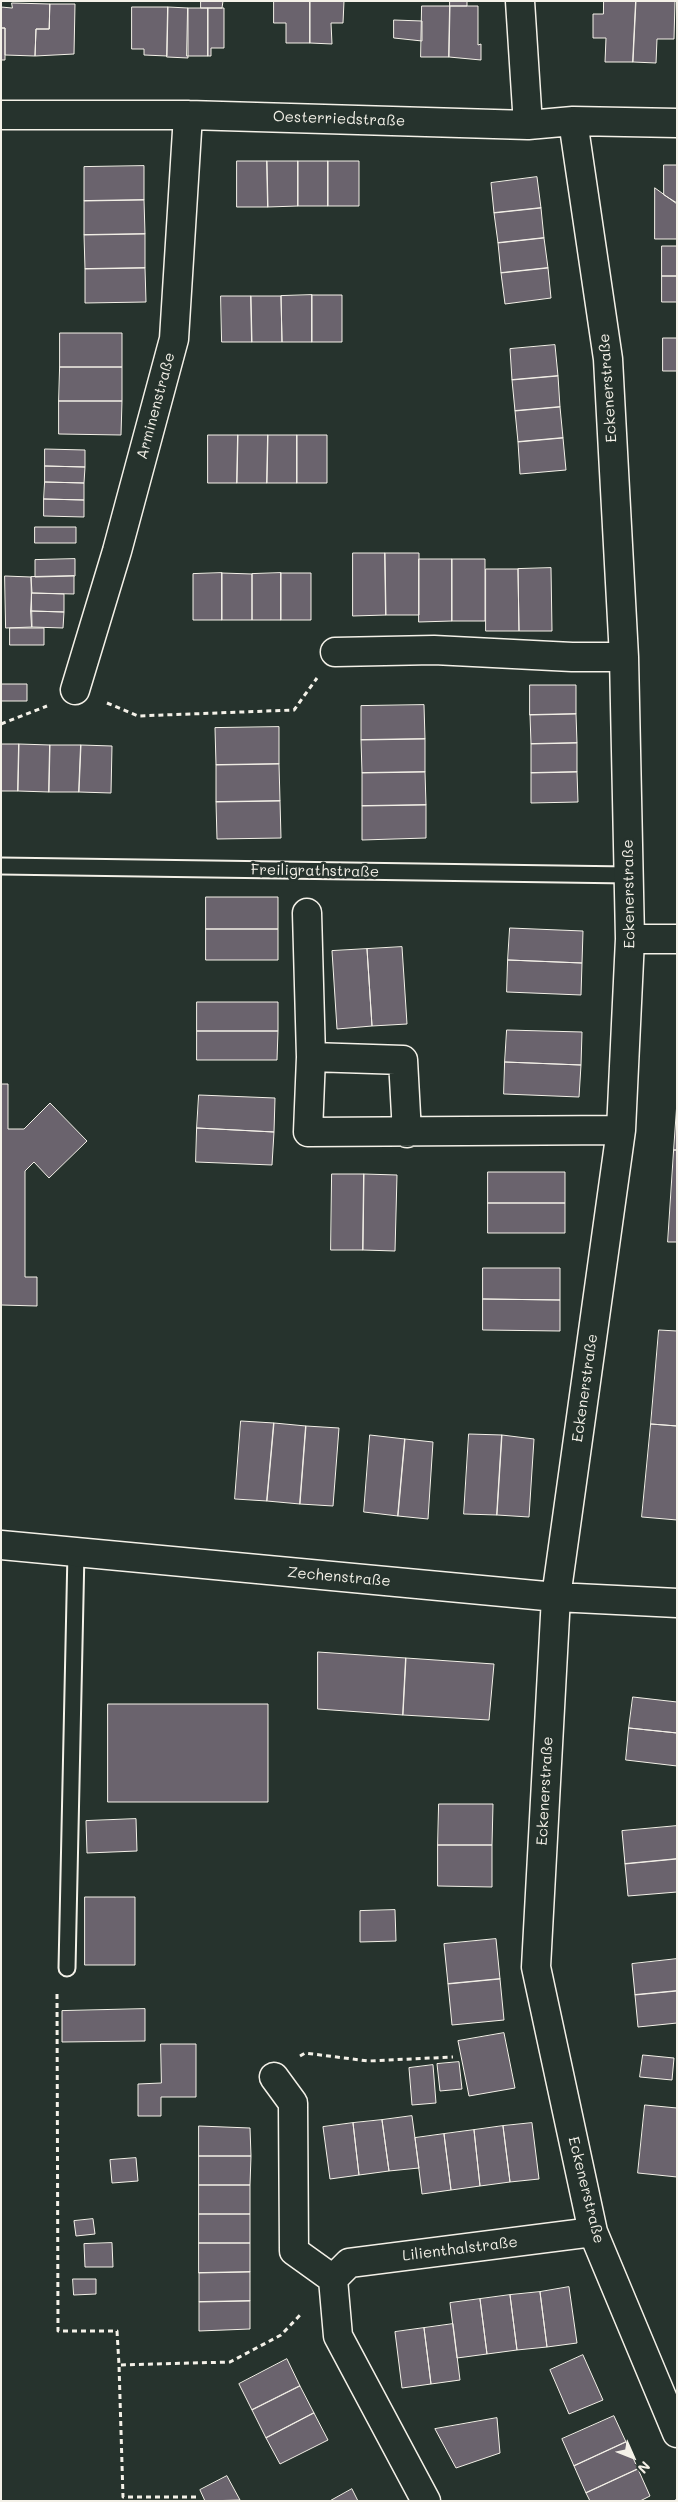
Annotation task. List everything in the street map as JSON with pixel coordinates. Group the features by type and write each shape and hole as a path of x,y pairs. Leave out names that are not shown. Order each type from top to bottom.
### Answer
{"street":[{"path":"520,1 528,125"},
{"name":"Oesterriedstraße","path":"1,115 188,114 528,125 573,122 677,123"},
{"name":"Arminenstraße","path":"75,690 117,551 174,339 188,114"},
{"name":"Eckenerstraße","path":"573,122 608,359 624,657 630,939 622,1130 556,1597 536,1966 593,2232 677,2433"},
{"path":"335,652 434,650 572,657 624,657"},
{"path":"308,913 311,1057 308,1132 622,1130"},
{"path":"630,939 677,939"},
{"path":"311,1057 404,1060 408,1132"},
{"name":"Zechenstraße","path":"1,1545 556,1597 677,1603"},
{"path":"274,2077 293,2103 294,2251 333,2279 338,2336 426,2501"},
{"name":"Lilienthalstraße","path":"333,2279 349,2263 593,2232"}],"lane":[{"name":"Freiligrathstraße","path":"1,866 630,875"},
{"path":"67,1968 76,1552"}],"path":[{"path":"1,724 41,710 75,690 138,716 294,710 335,652"},
{"path":"67,1968 57,1986 58,2331 117,2331 120,2364 123,2497 196,2497"},
{"path":"274,2077 305,2053 368,2061 453,2057"},
{"path":"120,2364 230,2362 282,2336 333,2279"}],"building":[{"path":"201,1 223,1 222,8 201,8"},
{"path":"274,1 310,1 310,43 286,43 286,23 274,23"},
{"path":"310,1 344,1 343,23 331,23 332,44 310,43"},
{"path":"450,1 467,1 467,6 450,6"},
{"path":"604,1 636,1 633,62 605,62 606,38 593,38 593,14 603,14"},
{"path":"636,1 675,1 674,39 657,39 656,63 633,62"},
{"path":"12,3 50,4 49,29 36,29 35,56 5,55 5,28 1,28 1,7 12,8"},
{"path":"50,4 75,4 74,54 35,56 36,29 49,29"},
{"path":"422,6 450,6 449,57 421,57"},
{"path":"450,6 478,6 478,45 481,44 481,60 449,57"},
{"path":"132,7 168,7 167,56 144,55 144,49 132,49"},
{"path":"168,7 188,8 188,58 167,57"},
{"path":"188,8 208,8 208,56 187,56"},
{"path":"208,8 224,8 224,48 211,48 211,56 208,56"},
{"path":"394,20 422,21 422,41 394,38"},
{"path":"1,28 5,28 5,60 1,60"},
{"path":"237,161 267,161 268,207 237,207"},
{"path":"267,161 298,161 298,206 268,207"},
{"path":"298,161 328,161 328,206 298,206"},
{"path":"328,161 359,161 359,206 328,206"},
{"path":"664,165 677,165 677,203 664,195"},
{"path":"144,166 144,200 84,201 84,167"},
{"path":"537,177 541,208 494,213 491,183"},
{"path":"655,188 677,204 677,239 655,239"},
{"path":"144,200 145,234 84,235 84,201"},
{"path":"541,208 544,238 498,243 494,213"},
{"path":"145,234 145,268 85,269 84,235"},
{"path":"544,238 548,268 501,273 498,243"},
{"path":"662,246 677,246 677,276 662,276"},
{"path":"145,268 146,302 85,303 85,269"},
{"path":"548,268 551,298 505,304 501,273"},
{"path":"662,276 677,276 677,302 662,302"},
{"path":"312,295 312,342 282,342 281,296"},
{"path":"312,295 342,295 342,342 312,342"},
{"path":"221,296 251,296 252,342 222,342"},
{"path":"251,296 281,296 282,342 252,342"},
{"path":"60,333 122,333 122,367 60,367"},
{"path":"663,338 677,338 677,371 663,371"},
{"path":"555,345 558,376 512,380 510,349"},
{"path":"60,367 122,367 122,401 59,401"},
{"path":"558,376 560,407 515,411 512,380"},
{"path":"59,401 122,401 121,435 59,434"},
{"path":"560,407 563,438 518,442 515,411"},
{"path":"208,435 238,435 237,483 208,483"},
{"path":"238,435 268,435 267,483 237,483"},
{"path":"268,435 297,435 297,483 267,483"},
{"path":"297,435 327,435 327,483 297,483"},
{"path":"563,438 566,470 520,474 518,442"},
{"path":"45,449 85,450 85,467 45,466"},
{"path":"45,466 85,467 84,483 45,482"},
{"path":"45,482 84,483 84,500 44,499"},
{"path":"44,499 84,500 84,517 44,516"},
{"path":"35,527 76,527 76,543 35,543"},
{"path":"353,553 385,553 386,615 353,616"},
{"path":"385,553 419,553 419,615 386,615"},
{"path":"75,559 75,576 35,577 35,560"},
{"path":"419,559 452,559 452,621 419,622"},
{"path":"452,559 485,559 485,621 452,621"},
{"path":"551,568 552,631 519,631 518,569"},
{"path":"486,569 518,569 519,631 486,631"},
{"path":"222,573 222,620 193,620 193,574"},
{"path":"222,573 252,574 252,620 222,620"},
{"path":"281,573 281,620 252,620 252,574"},
{"path":"281,573 311,573 311,620 281,620"},
{"path":"5,576 31,577 32,627 6,628"},
{"path":"74,576 74,594 32,593 31,577"},
{"path":"32,593 64,594 64,612 31,611"},
{"path":"31,611 64,612 63,628 32,627"},
{"path":"10,628 44,628 44,645 10,645"},
{"path":"1,684 27,684 27,701 1,701"},
{"path":"530,685 576,685 576,714 530,715"},
{"path":"424,705 425,739 361,740 361,706"},
{"path":"576,714 577,743 531,744 530,715"},
{"path":"279,727 279,764 216,765 215,728"},
{"path":"425,739 425,772 362,773 361,740"},
{"path":"577,743 577,772 531,773 531,744"},
{"path":"1,744 19,744 18,791 1,791"},
{"path":"19,744 50,745 49,792 18,791"},
{"path":"50,745 81,745 79,792 49,792"},
{"path":"81,745 112,746 111,793 79,792"},
{"path":"279,764 280,801 216,802 216,765"},
{"path":"425,772 426,805 362,806 362,773"},
{"path":"577,772 578,802 531,803 531,773"},
{"path":"280,801 281,838 217,839 216,802"},
{"path":"426,805 426,838 362,840 362,806"},
{"path":"206,897 278,897 278,929 206,929"},
{"path":"510,928 583,931 582,963 508,960"},
{"path":"206,929 278,929 278,960 206,960"},
{"path":"402,947 407,1024 372,1026 367,949"},
{"path":"367,949 372,1026 337,1029 332,951"},
{"path":"508,960 582,963 581,995 507,992"},
{"path":"197,1002 278,1002 278,1031 197,1031"},
{"path":"507,1030 582,1032 581,1065 505,1062"},
{"path":"197,1031 278,1031 277,1060 197,1060"},
{"path":"505,1062 581,1065 579,1097 504,1094"},
{"path":"1,1084 8,1084 8,1129 24,1129 50,1103 87,1141 49,1178 34,1162 25,1171 25,1277 37,1277 37,1306 1,1305"},
{"path":"199,1095 275,1098 274,1132 197,1128"},
{"path":"677,1102 677,1150 674,1150"},
{"path":"197,1128 274,1132 272,1165 196,1162"},
{"path":"674,1150 677,1150 677,1242 668,1242"},
{"path":"488,1172 565,1172 565,1203 488,1203"},
{"path":"332,1174 364,1174 363,1250 331,1250"},
{"path":"364,1174 397,1175 395,1251 363,1250"},
{"path":"488,1203 565,1203 565,1233 488,1233"},
{"path":"483,1268 560,1268 560,1300 483,1299"},
{"path":"483,1299 560,1300 560,1331 483,1330"},
{"path":"659,1330 677,1331 677,1426 651,1424"},
{"path":"241,1421 274,1423 267,1501 235,1499"},
{"path":"274,1423 306,1426 300,1504 267,1501"},
{"path":"651,1424 677,1426 677,1520 642,1517"},
{"path":"306,1426 339,1428 333,1506 300,1504"},
{"path":"469,1434 502,1435 497,1515 464,1514"},
{"path":"370,1435 405,1439 398,1516 364,1512"},
{"path":"502,1435 534,1439 529,1517 497,1515"},
{"path":"405,1439 433,1442 428,1519 398,1516"},
{"path":"318,1652 406,1658 403,1715 318,1709"},
{"path":"406,1658 494,1664 489,1720 403,1715"},
{"path":"633,1697 677,1702 677,1733 629,1728"},
{"path":"108,1704 268,1704 268,1802 108,1802"},
{"path":"629,1728 677,1733 677,1766 626,1760"},
{"path":"439,1804 493,1804 492,1845 438,1845"},
{"path":"136,1819 137,1851 87,1853 86,1821"},
{"path":"677,1826 677,1859 625,1864 622,1831"},
{"path":"438,1845 492,1845 492,1887 438,1886"},
{"path":"677,1859 677,1892 628,1896 625,1864"},
{"path":"85,1897 135,1897 135,1965 85,1965"},
{"path":"395,1910 396,1941 360,1942 360,1911"},
{"path":"496,1939 500,1979 448,1984 444,1944"},
{"path":"677,1959 677,1991 635,1995 632,1964"},
{"path":"500,1979 504,2020 452,2025 448,1984"},
{"path":"677,1991 677,2023 638,2027 635,1995"},
{"path":"145,2009 145,2041 62,2042 62,2011"},
{"path":"504,2033 515,2088 469,2096 458,2041"},
{"path":"161,2044 196,2044 196,2097 161,2097 161,2116 138,2116 138,2084 161,2083"},
{"path":"643,2055 674,2058 672,2080 640,2077"},
{"path":"459,2062 462,2089 440,2091 437,2064"},
{"path":"433,2065 436,2103 412,2105 409,2068"},
{"path":"645,2105 677,2108 677,2177 638,2173"},
{"path":"412,2116 419,2168 389,2171 382,2120"},
{"path":"382,2120 389,2171 359,2175 353,2123"},
{"path":"353,2123 359,2175 330,2179 323,2127"},
{"path":"532,2123 539,2179 510,2182 503,2126"},
{"path":"199,2126 250,2128 251,2156 199,2156"},
{"path":"503,2126 510,2182 480,2186 474,2130"},
{"path":"474,2130 480,2186 451,2190 444,2134"},
{"path":"444,2134 451,2190 422,2194 415,2138"},
{"path":"199,2156 251,2156 250,2185 199,2185"},
{"path":"136,2158 138,2181 112,2183 110,2160"},
{"path":"199,2185 250,2185 250,2214 199,2214"},
{"path":"199,2214 250,2214 250,2243 199,2243"},
{"path":"93,2219 95,2234 76,2236 74,2221"},
{"path":"112,2243 113,2267 85,2267 84,2244"},
{"path":"199,2243 250,2243 250,2272 199,2273"},
{"path":"250,2272 250,2301 199,2302 199,2273"},
{"path":"73,2279 96,2279 96,2294 74,2295"},
{"path":"569,2287 577,2343 547,2347 540,2292"},
{"path":"540,2292 547,2347 517,2350 510,2295"},
{"path":"510,2295 517,2350 487,2354 480,2299"},
{"path":"480,2299 487,2354 457,2358 450,2303"},
{"path":"250,2301 250,2329 199,2331 199,2302"},
{"path":"453,2324 460,2380 431,2384 424,2328"},
{"path":"424,2328 431,2384 402,2388 395,2332"},
{"path":"583,2355 603,2400 569,2414 550,2370"},
{"path":"287,2359 300,2386 252,2410 239,2384"},
{"path":"300,2386 314,2413 266,2438 252,2410"},
{"path":"314,2413 328,2440 280,2464 266,2438"},
{"path":"614,2416 626,2442 574,2466 562,2439"},
{"path":"497,2418 500,2453 456,2468 435,2429"},
{"path":"626,2442 638,2469 586,2493 574,2466"},
{"path":"638,2469 650,2496 640,2501 590,2501 586,2493"},
{"path":"227,2476 240,2500 205,2501 200,2490"},
{"path":"352,2489 358,2501 330,2501"}]}
